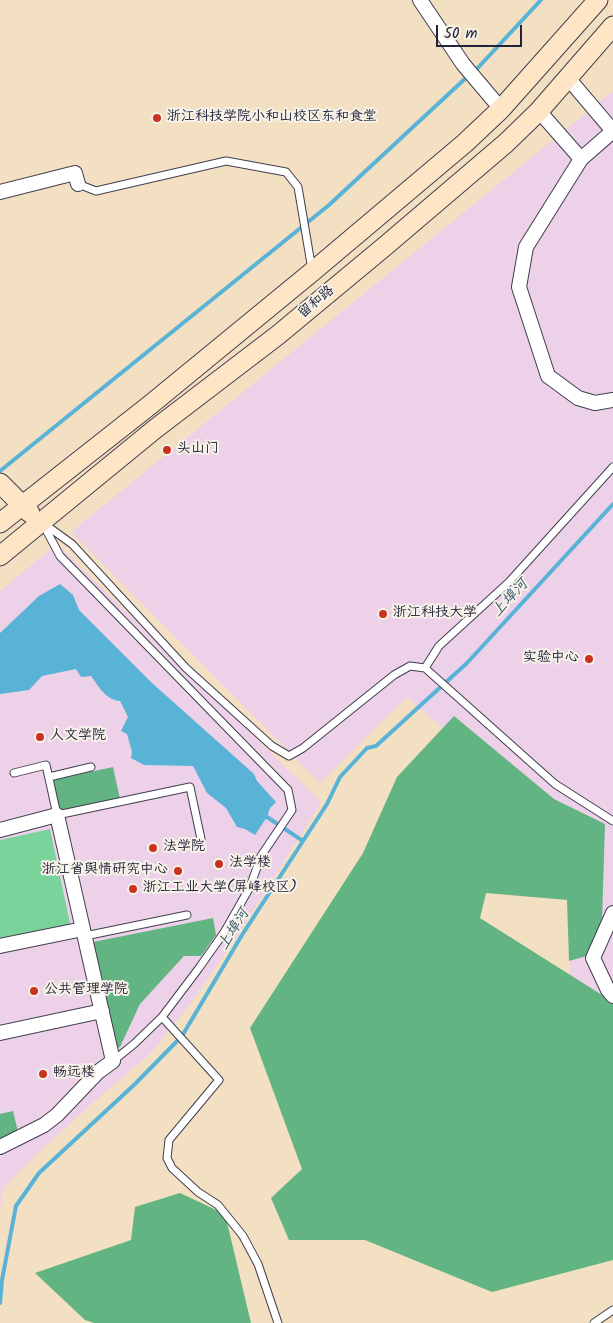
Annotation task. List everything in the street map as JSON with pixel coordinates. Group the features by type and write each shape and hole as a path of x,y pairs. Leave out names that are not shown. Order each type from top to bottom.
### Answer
{"main road":[{"name":"留和路","path":"0,523 312,272 466,142 501,109 598,0"},
{"name":"留和路","path":"0,556 155,429 301,316 506,143 539,110 613,26"},
{"path":"0,482 21,506 41,522"}],"street":[{"path":"420,0 471,74 501,109"},
{"path":"568,78 613,131 581,160 526,247 520,287 548,376 578,398 595,403 613,400"},
{"path":"539,110 581,160"},
{"path":"0,192 75,172 78,184"},
{"path":"0,830 57,815 113,1061 98,1072 57,1115 44,1125 0,1147"},
{"path":"613,913 593,958 608,990 613,996"},
{"path":"0,946 84,932"},
{"path":"0,1034 102,1011"}],"lane":[{"path":"78,184 96,191 226,161 286,172 298,186 312,272"},
{"path":"425,668 439,646 509,582 613,468"},
{"path":"41,522 72,544 186,668 272,746 289,756 303,748 394,675 410,666 425,668 555,784 613,821"},
{"path":"41,522 60,556 288,790 292,810 261,856 250,887 225,931 200,968 162,1017 113,1061"},
{"path":"14,773 46,766 57,815 190,787 201,839"},
{"path":"49,777 91,767"},
{"path":"84,932 187,915"},
{"path":"162,1017 219,1080 169,1140 167,1158 172,1168 198,1192 218,1205 243,1236 258,1264 278,1323"},
{"path":"594,1323 613,1310"}],"shaded area":[{"name":"浙江科技大学","path":"613,91 613,1069 567,1033 575,845 407,697 320,783 71,532"},
{"name":"浙江工业大学(屏峰校区)","path":"57,544 321,802 237,937 186,1010 151,1053 98,1098 4,1187 0,1208 0,591"}],"green space":[{"path":"454,716 554,799 605,824 601,952 569,961 567,900 486,893 480,918 613,1002 613,1260 492,1292 365,1240 289,1240 271,1198 302,1169 250,1028 363,853 397,777"},
{"path":"113,767 120,799 60,812 53,780"},
{"path":"50,829 71,928 0,943 0,840"},
{"path":"213,918 216,935 201,956 184,956 140,1004 120,1047 113,1050 93,942"},
{"path":"13,1111 18,1132 0,1140 0,1114"},
{"path":"180,1193 225,1214 251,1323 94,1323 85,1320 35,1273 131,1240 135,1207"}],"water":[{"path":"60,584 73,595 79,610 152,683 254,774 257,781 276,802 270,808 267,817 255,835 237,827 226,808 207,793 193,766 144,765 131,758 132,752 127,734 121,731 128,717 120,701 107,696 91,676 81,677 76,669 42,676 29,690 0,694 0,633 39,596"}],"waterway":[{"path":"474,72 541,0"},
{"path":"0,471 329,205 468,76"},
{"name":"上埠河","path":"0,1303 2,1280 16,1206 39,1173 135,1084 182,1036 242,935 327,804 340,777 367,748 376,746 467,663 613,504"},
{"path":"267,817 303,841"}],"place":[{"name":"浙江科技学院小和山校区东和食堂","path":"157,118"},
{"name":"头山门","path":"167,450"},
{"name":"浙江科技大学","path":"383,614"},
{"name":"实验中心","path":"589,659"},
{"name":"人文学院","path":"40,737"},
{"name":"法学院","path":"153,848"},
{"name":"法学楼","path":"219,864"},
{"name":"浙江省舆情研究中心","path":"178,871"},
{"name":"浙江工业大学(屏峰校区)","path":"133,889"},
{"name":"公共管理学院","path":"34,991"},
{"name":"畅远楼","path":"43,1074"}]}
